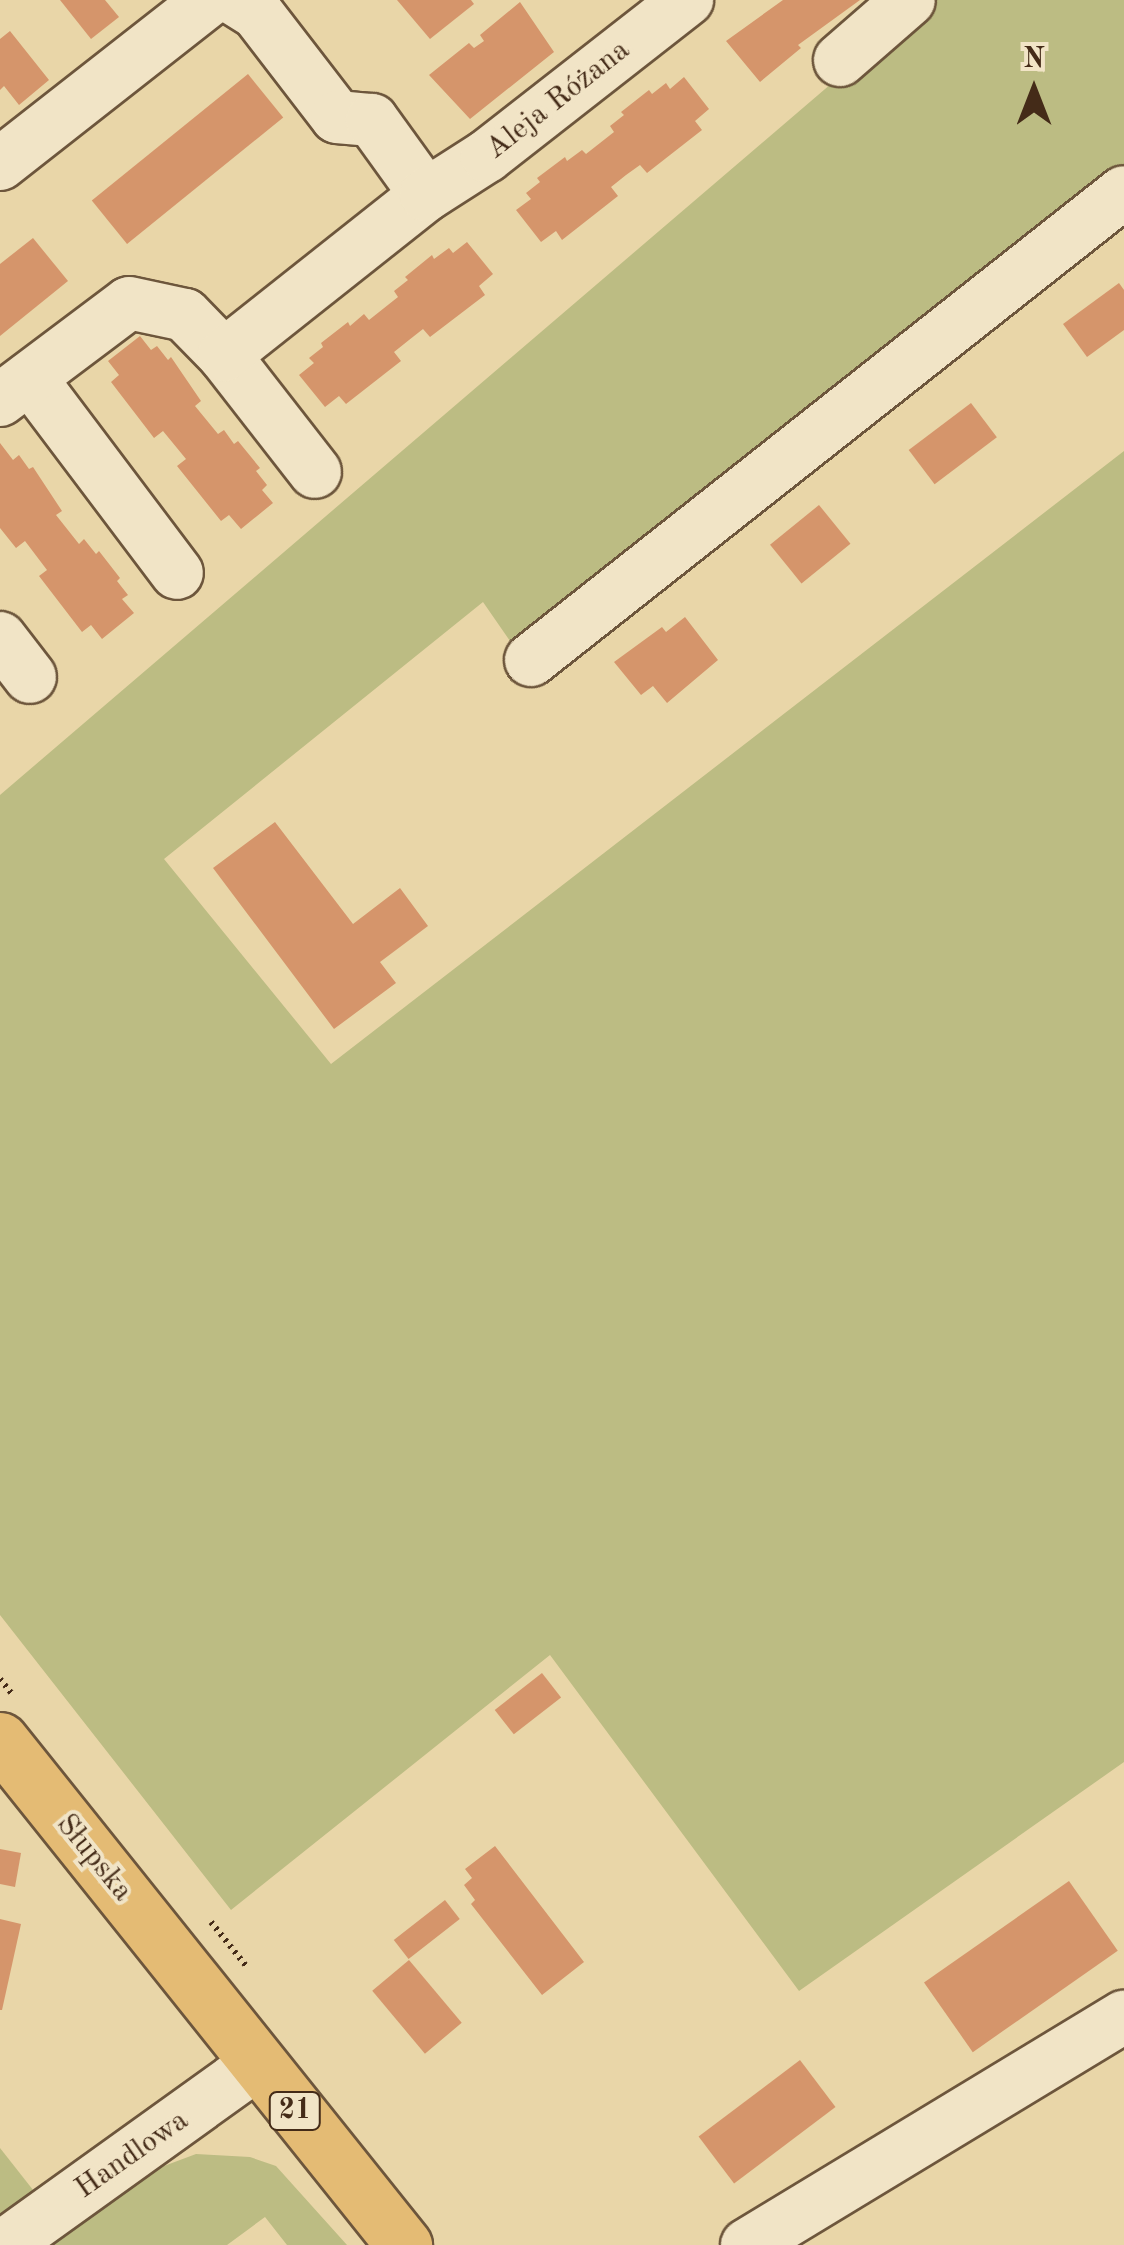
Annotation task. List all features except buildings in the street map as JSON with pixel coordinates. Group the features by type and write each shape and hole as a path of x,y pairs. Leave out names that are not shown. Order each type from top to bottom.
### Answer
{"main road":[{"name":"Słupska","path":"0,1740 257,2064"},
{"name":"21","path":"257,2064 404,2245"}],"street":[{"path":"0,164 209,0"},
{"path":"236,0 257,13 337,116 372,120 426,195"},
{"name":"Aleja Różana","path":"224,355 426,195 488,156 687,0"},
{"path":"840,60 909,0"},
{"path":"531,660 1124,192"},
{"path":"177,573 15,389 129,303 185,315 224,355 315,472"},
{"path":"747,2245 1124,2016"},
{"name":"Handlowa","path":"5,2245 257,2064"}],"green space":[{"path":"929,0 1124,0 1124,173 517,651 483,602 164,859 331,1064 1124,451 1124,1762 799,1991 550,1655 231,1910 0,1615 0,795"},
{"path":"0,2148 37,2195 0,2222"},
{"path":"196,2154 250,2157 276,2166 347,2245 287,2245 265,2217 227,2245 48,2245 140,2175"}]}
